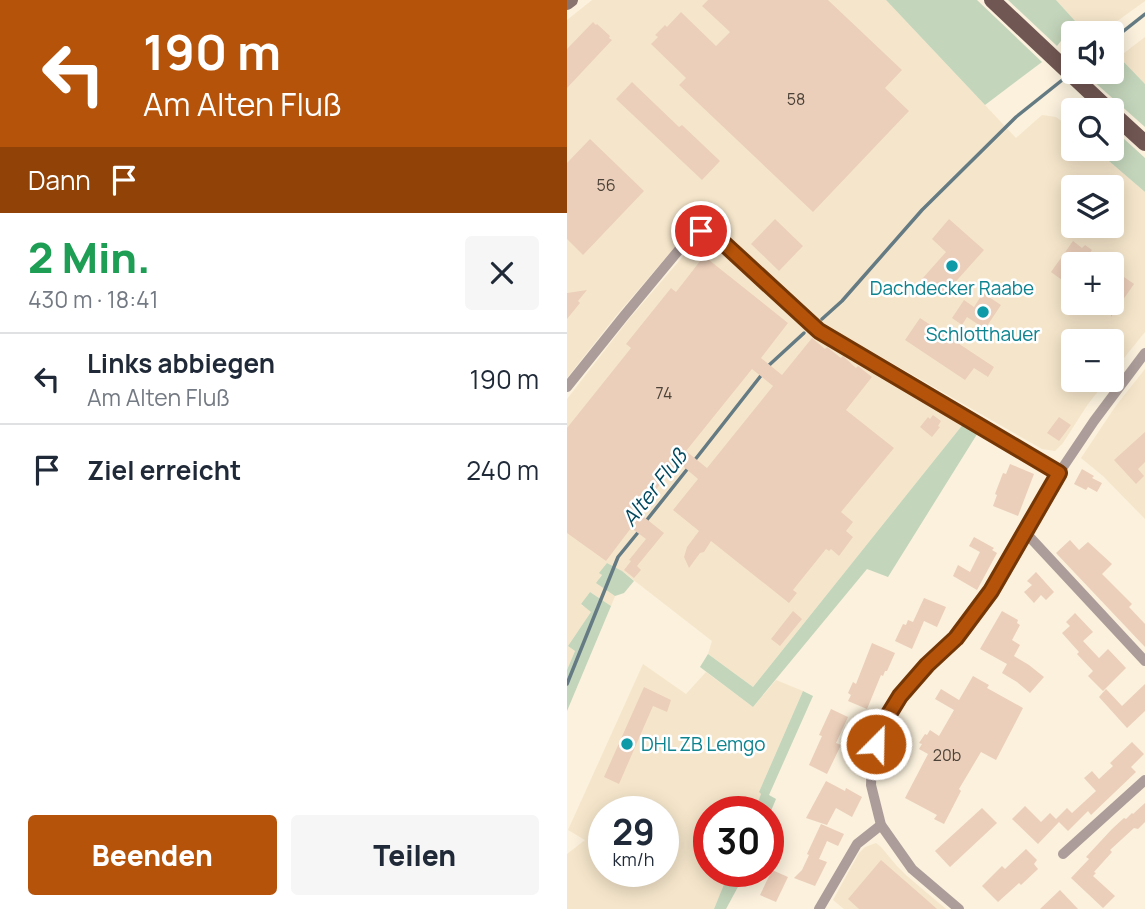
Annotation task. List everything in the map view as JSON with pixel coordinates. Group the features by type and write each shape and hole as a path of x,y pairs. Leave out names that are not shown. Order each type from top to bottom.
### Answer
{"main road":[{"path":"992,0 1096,98"},
{"path":"1124,124 1145,143"}],"street":[{"path":"567,387 688,239 701,231 719,239 819,331 1059,473"},
{"path":"959,909 912,869 881,825 871,785 872,761 881,727 900,696 927,665 956,638 984,600 1059,473 1145,353"},
{"path":"1025,532 1145,661"},
{"path":"1063,855 1145,780"},
{"path":"819,909 857,844 881,825"}],"shaded area":[{"path":"592,0 886,0 1016,138 1042,115 1056,117 1061,121 1061,161 1109,161 1145,192 1145,332 1124,358 1124,329 1061,329 1061,392 1098,392 1055,451 1042,449 820,322 702,215 567,378 567,20"},
{"path":"1056,0 1145,0 1117,21 1075,21"},
{"path":"1145,37 1145,84 1124,62 1124,53"},
{"path":"692,246 713,246 814,334 964,423 753,687 708,654 712,641 622,571 607,563 597,583 615,596 611,606 590,592 582,603 581,605 592,611 568,646 575,651 567,670 567,399 629,319"},
{"path":"1145,369 1145,519 1103,476 1081,458 1115,407"},
{"path":"643,664 686,694 706,672 753,707 776,680 803,691 759,792 760,796 693,796 693,887 723,887 714,909 567,909 567,854 585,840 568,830"},
{"path":"876,843 907,876 946,909 844,909 833,900 859,853 865,847"}],"green space":[{"path":"886,0 977,0 1042,62 985,105"},
{"path":"1008,0 1056,0 1075,21 1061,21 1061,41 1057,46"},
{"path":"1124,62 1145,84 1145,127 1124,108 1124,98 1112,98 1097,84 1124,84"},
{"path":"1124,139 1145,158 1145,192 1109,161 1124,161"},
{"path":"964,423 979,431 888,577 867,569 753,707 700,667 708,654 753,687"},
{"path":"607,563 634,581 624,593 615,596 596,583 602,575 599,573"},
{"path":"590,592 611,606 567,711 567,670 575,651 568,646 591,612 581,604"},
{"path":"803,691 813,696 771,796 760,796 759,792"},
{"path":"723,887 738,887 726,909 714,909"}],"building":[{"path":"708,0 828,0 902,70 885,88 909,111 813,212 679,85 686,78 651,44 658,37 655,35 681,12 716,46 730,32 702,6"},
{"path":"593,22 612,40 567,88 567,49"},
{"path":"632,82 720,161 702,180 616,99"},
{"path":"590,139 644,191 583,255 567,239 567,163"},
{"path":"775,219 803,246 779,271 751,244"},
{"name":"Dachdecker Raabe","path":"949,219 984,250 942,297 922,279 946,252 932,239"},
{"path":"1073,241 1082,248 1085,245 1092,250 1091,252 1065,252"},
{"path":"704,256 788,323 761,358 782,375 812,338 825,349 827,347 841,358 843,356 872,377 846,410 894,448 841,512 853,522 846,531 853,537 839,556 831,549 826,549 793,590 797,593 789,603 711,541 689,568 684,557 687,547 699,531 673,510 698,479 678,462 639,511 664,533 637,566 641,570 634,578 624,570 646,539 631,528 606,561 567,533 567,428 631,348 626,344 671,288 676,292","holes":["752,369 773,386 707,468 686,451"]},
{"path":"1061,258 1061,279 1051,272"},
{"path":"1124,277 1134,284 1124,298"},
{"path":"587,290 578,301 580,303 567,319 567,293"},
{"name":"Schlotthauer","path":"983,293 1001,305 985,329 967,317 962,325 952,318 964,300 974,307"},
{"path":"920,318 994,367 988,377 974,368 965,380 905,340"},
{"path":"933,415 941,421 932,437 920,427"},
{"path":"1059,417 1071,425 1059,441 1047,433"},
{"path":"1145,432 1145,462 1138,469 1144,476 1136,484 1114,460"},
{"path":"1010,464 1034,474 1018,516 993,506 1003,473 1006,474"},
{"path":"1082,469 1102,483 1097,492 1074,484"},
{"path":"974,537 994,548 992,550 997,553 977,590 953,576 958,565 970,572 980,552 969,546"},
{"path":"1070,540 1079,550 1088,542 1112,564 1102,574 1132,604 1129,607 1145,624 1145,647 1056,553"},
{"path":"1036,572 1054,592 1046,600 1041,595 1034,603 1024,592 1032,585 1027,581"},
{"path":"924,598 946,607 937,627 924,621 912,649 895,641 903,624 906,625 908,620 913,622"},
{"path":"793,611 802,619 780,646 771,639"},
{"path":"1002,611 1018,620 1020,625 1012,640 1020,645 1014,656 1044,677 1030,693 1002,673 1007,664 980,649"},
{"path":"1075,613 1093,632 1083,641 1099,658 1108,649 1126,668 1103,691 1088,676 1093,671 1062,633 1070,626 1066,622"},
{"path":"872,643 895,653 887,671 881,675 867,709 848,701 851,695 848,693 853,682 856,684"},
{"path":"973,676 989,685 987,688 1023,708 996,760 981,752 959,789 961,791 944,824 934,819 937,815 905,798 928,754 919,749 922,744 919,743 930,730 939,736 954,710 935,699 941,689 959,700"},
{"path":"1145,684 1145,711 1127,728 1099,697 1106,689 1122,706"},
{"name":"DHL ZB Lemgo","path":"644,687 671,700 667,712 653,706 619,784 604,777"},
{"path":"831,709 848,717 836,743 841,745 827,774 809,765"},
{"path":"1132,742 1144,754 1131,767 1136,772 1091,815 1088,811 1068,831 1059,822 1038,844 1012,819 1025,806 1041,822 1050,813 1056,819 1067,808 1072,813 1096,791 1084,778 1092,771 1099,779 1113,766 1110,763"},
{"path":"826,781 862,797 852,817 836,808 827,825 806,818"},
{"path":"1145,803 1145,822 1138,829 1134,828 1110,850 1112,852 1094,872 1096,873 1093,876 1115,896 1103,908 1071,878 1112,829"},
{"path":"982,808 997,823 950,867 935,851"},
{"path":"821,824 844,834 838,846 827,841 819,859 827,862 815,886 794,878 802,870"},
{"path":"1026,849 1037,860 1034,864 1038,869 998,902 982,886 1002,866 1005,869"},
{"path":"881,860 937,909 859,909 848,899"},
{"path":"764,887 783,887 776,902 760,895"},
{"path":"1060,890 1078,909 1040,909"}],"waterway":[{"name":"Alter Fluß","path":"1124,31 1145,14"},
{"name":"Alter Fluß","path":"822,319 842,301 922,210 1016,117 1061,81"},
{"name":"Alter Fluß","path":"767,367 804,333"},
{"name":"Alter Fluß","path":"694,461 763,373"},
{"name":"Alter Fluß","path":"646,521 689,467"},
{"name":"Alter Fluß","path":"567,684 618,557 640,530"}],"place":[{"name":"Dachdecker Raabe","path":"952,266"},
{"name":"Schlotthauer","path":"983,312"},
{"name":"DHL ZB Lemgo","path":"627,744"}],"route":[{"path":"701,231 719,239 819,331 1059,473 991,591 956,638 927,665 900,696 881,727 876,744"}]}
